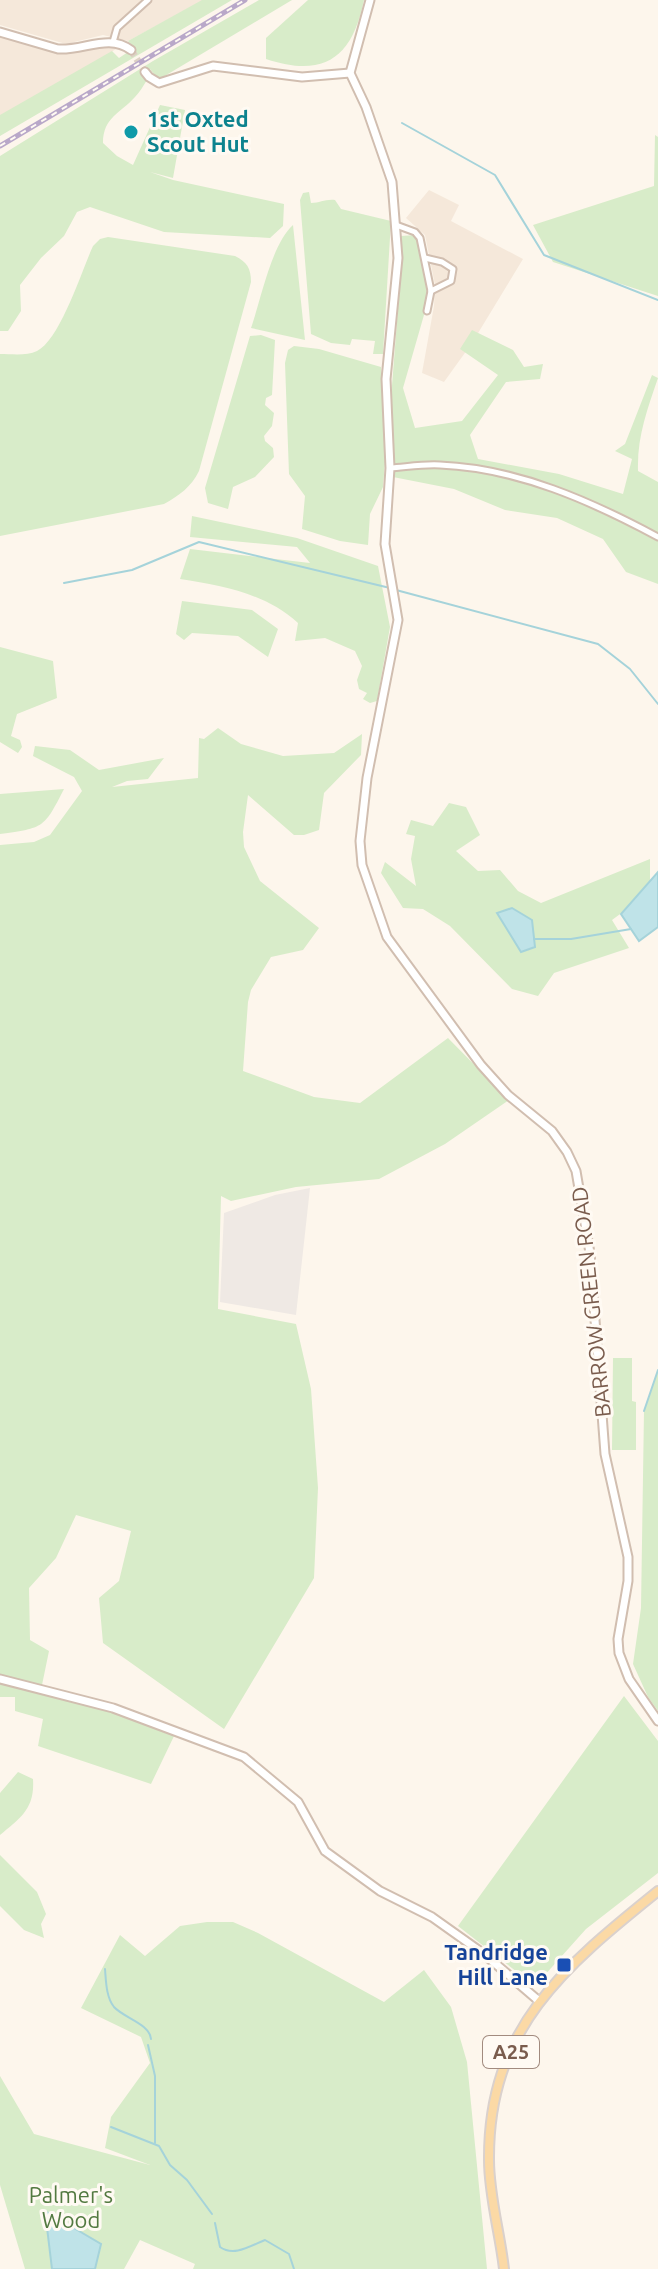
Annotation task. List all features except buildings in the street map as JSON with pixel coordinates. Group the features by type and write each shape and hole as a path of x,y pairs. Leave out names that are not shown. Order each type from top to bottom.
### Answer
{"main road":[{"name":"A25","path":"504,2269 489,2163 489,2136 504,2070 539,2001 579,1956 658,1891"}],"street":[{"path":"113,42 120,26 148,0"},
{"path":"145,72 159,83 213,66 302,77 350,73 370,0"},
{"path":"0,32 58,49 113,42 131,50"},
{"name":"BARROW GREEN ROAD","path":"350,73 366,107 392,182 398,258 386,379 390,468 385,544 398,620 367,778 360,841 362,865 387,937 481,1065 508,1095 552,1131 576,1171 590,1253 605,1454 628,1557 619,1653 629,1679 658,1721"},
{"path":"396,225 415,232 420,238 431,291 427,311"},
{"path":"425,258 442,262 453,269 451,281 431,291"},
{"path":"390,468 438,465 503,475 604,508 658,537"},
{"path":"0,1679 113,1708 244,1757 298,1802 325,1851 380,1891 432,1917 484,1954 539,2001"}],"shaded area":[{"path":"0,0 204,0 128,41 103,35 66,44 0,25"},
{"path":"0,35 57,53 112,44 119,47 0,123"},
{"path":"429,190 459,205 451,221 523,259 472,343 444,382 422,373 435,285 425,235 406,218"},
{"path":"310,1188 296,1315 220,1302 224,1213 275,1195"}],"green space":[{"path":"202,0 232,0 0,136 0,115 112,51 119,58 134,48 128,41"},
{"path":"259,0 292,0 163,77 157,78 150,69 142,74 147,80 130,103 109,121 103,143 133,165 160,105 185,110 173,178 150,172 173,180 284,204 283,226 270,238 164,232 90,207 77,212 64,236 41,258 20,285 21,311 8,331 0,331 0,156 153,61"},
{"path":"308,0 364,0 352,37 343,50 332,59 304,66 266,59 266,38"},
{"path":"655,135 658,137 658,296 553,262 533,225 654,186"},
{"path":"309,192 311,203 335,200 341,209 391,221 383,354 373,354 375,341 352,339 350,345 331,343 311,334 300,200 303,193"},
{"path":"293,225 305,340 251,328 273,259"},
{"path":"416,235 427,278 426,308 403,388 415,428 462,421 498,375 460,349 472,330 513,350 524,367 543,364 540,379 506,382 470,435 478,459 559,474 623,494 632,459 615,451 625,444 652,375 658,378 641,435 638,471 658,482 658,584 626,572 603,539 557,518 505,510 454,489 393,477 391,398 401,236"},
{"path":"108,237 235,256 249,269 251,282 199,471 184,490 164,504 0,536 0,354 29,354 46,344 62,319 93,246 100,239"},
{"path":"261,335 275,340 272,395 266,398 265,405 274,413 272,426 264,436 273,448 274,457 255,477 233,487 228,509 208,503 205,488 250,336"},
{"path":"294,346 319,349 381,367 385,462 383,487 370,514 368,545 340,541 302,529 305,496 289,474 285,363 288,350"},
{"path":"192,516 297,538 378,566 390,627 377,701 370,703 363,699 367,693 359,689 357,680 362,666 355,651 325,638 295,641 298,623 272,604 228,588 180,579 190,549 310,563 297,547 190,537"},
{"path":"182,601 252,610 278,629 268,657 238,636 192,633 184,640 176,634"},
{"path":"0,647 53,661 57,698 17,714 11,736 20,740 22,747 18,753 0,742"},
{"path":"218,728 241,744 283,756 334,753 362,734 361,755 324,793 319,830 294,835 248,795 244,847 260,881 319,928 303,950 271,957 251,990 243,1071 314,1097 360,1103 448,1038 509,1100 445,1144 379,1179 296,1187 231,1201 221,1196 218,1309 296,1324 311,1389 318,1488 314,1578 224,1729 103,1643 99,1598 119,1581 131,1531 76,1515 56,1558 29,1588 30,1640 49,1651 42,1685 0,1675 0,845 34,842 50,835 82,791 74,777 33,756 35,746 70,750 99,770 164,758 148,779 127,781 112,787 198,778 199,738 204,739"},
{"path":"64,789 52,812 41,824 0,834 0,794"},
{"path":"449,803 466,807 480,835 456,851 478,871 500,870 518,891 541,903 650,859 650,892 612,920 629,948 554,973 538,996 512,989 450,926 423,909 403,908 381,873 385,862 416,886 411,859 415,836 406,834 411,820 433,826"},
{"path":"613,1358 632,1358 636,1450 612,1450"},
{"path":"658,1370 658,1711 633,1664 641,1608 644,1411"},
{"path":"0,1682 98,1706 175,1734 151,1784 38,1746 43,1719 15,1711 15,1697 0,1697"},
{"path":"624,1696 658,1741 658,1873 586,1929 535,1986 458,1926"},
{"path":"18,1772 33,1779 32,1798 25,1812 0,1835 0,1793"},
{"path":"0,1855 37,1892 46,1914 41,1924 44,1938 24,1930 0,1906"},
{"name":"Palmer's Wood","path":"233,1922 258,1933 384,2002 424,1970 451,2007 467,2062 487,2269 193,2269 195,2264 140,2240 124,2269 25,2269 0,2185 0,2076 34,2134 150,2165 105,2148 111,2117 150,2063 141,2037 81,2008 120,1935 145,1956 180,1926"}],"water":[{"path":"658,872 658,927 639,941 621,914"},
{"path":"512,908 532,920 535,947 521,952 497,913"},
{"path":"45,2211 101,2244 95,2269 52,2269"}],"waterway":[{"path":"402,123 495,175 544,255 658,300"},
{"path":"64,583 132,570 199,542 390,588"},
{"path":"396,590 598,644 630,669 658,704"},
{"path":"534,939 571,939 631,929"},
{"path":"644,1411 658,1370"},
{"path":"105,1969 111,2003 146,2029 151,2039"},
{"path":"148,2045 155,2076 155,2143"},
{"path":"111,2127 159,2146 170,2165 187,2180 212,2214"},
{"path":"215,2223 220,2247 225,2250 236,2251 265,2240 289,2254 294,2269"}],"tunnel":[{"path":"131,50 145,72"}],"railway":[{"path":"0,146 245,0"}],"place":[{"name":"1st Oxted Scout Hut","path":"131,132"},
{"name":"Tandridge Hill Lane","path":"564,1965"}]}
